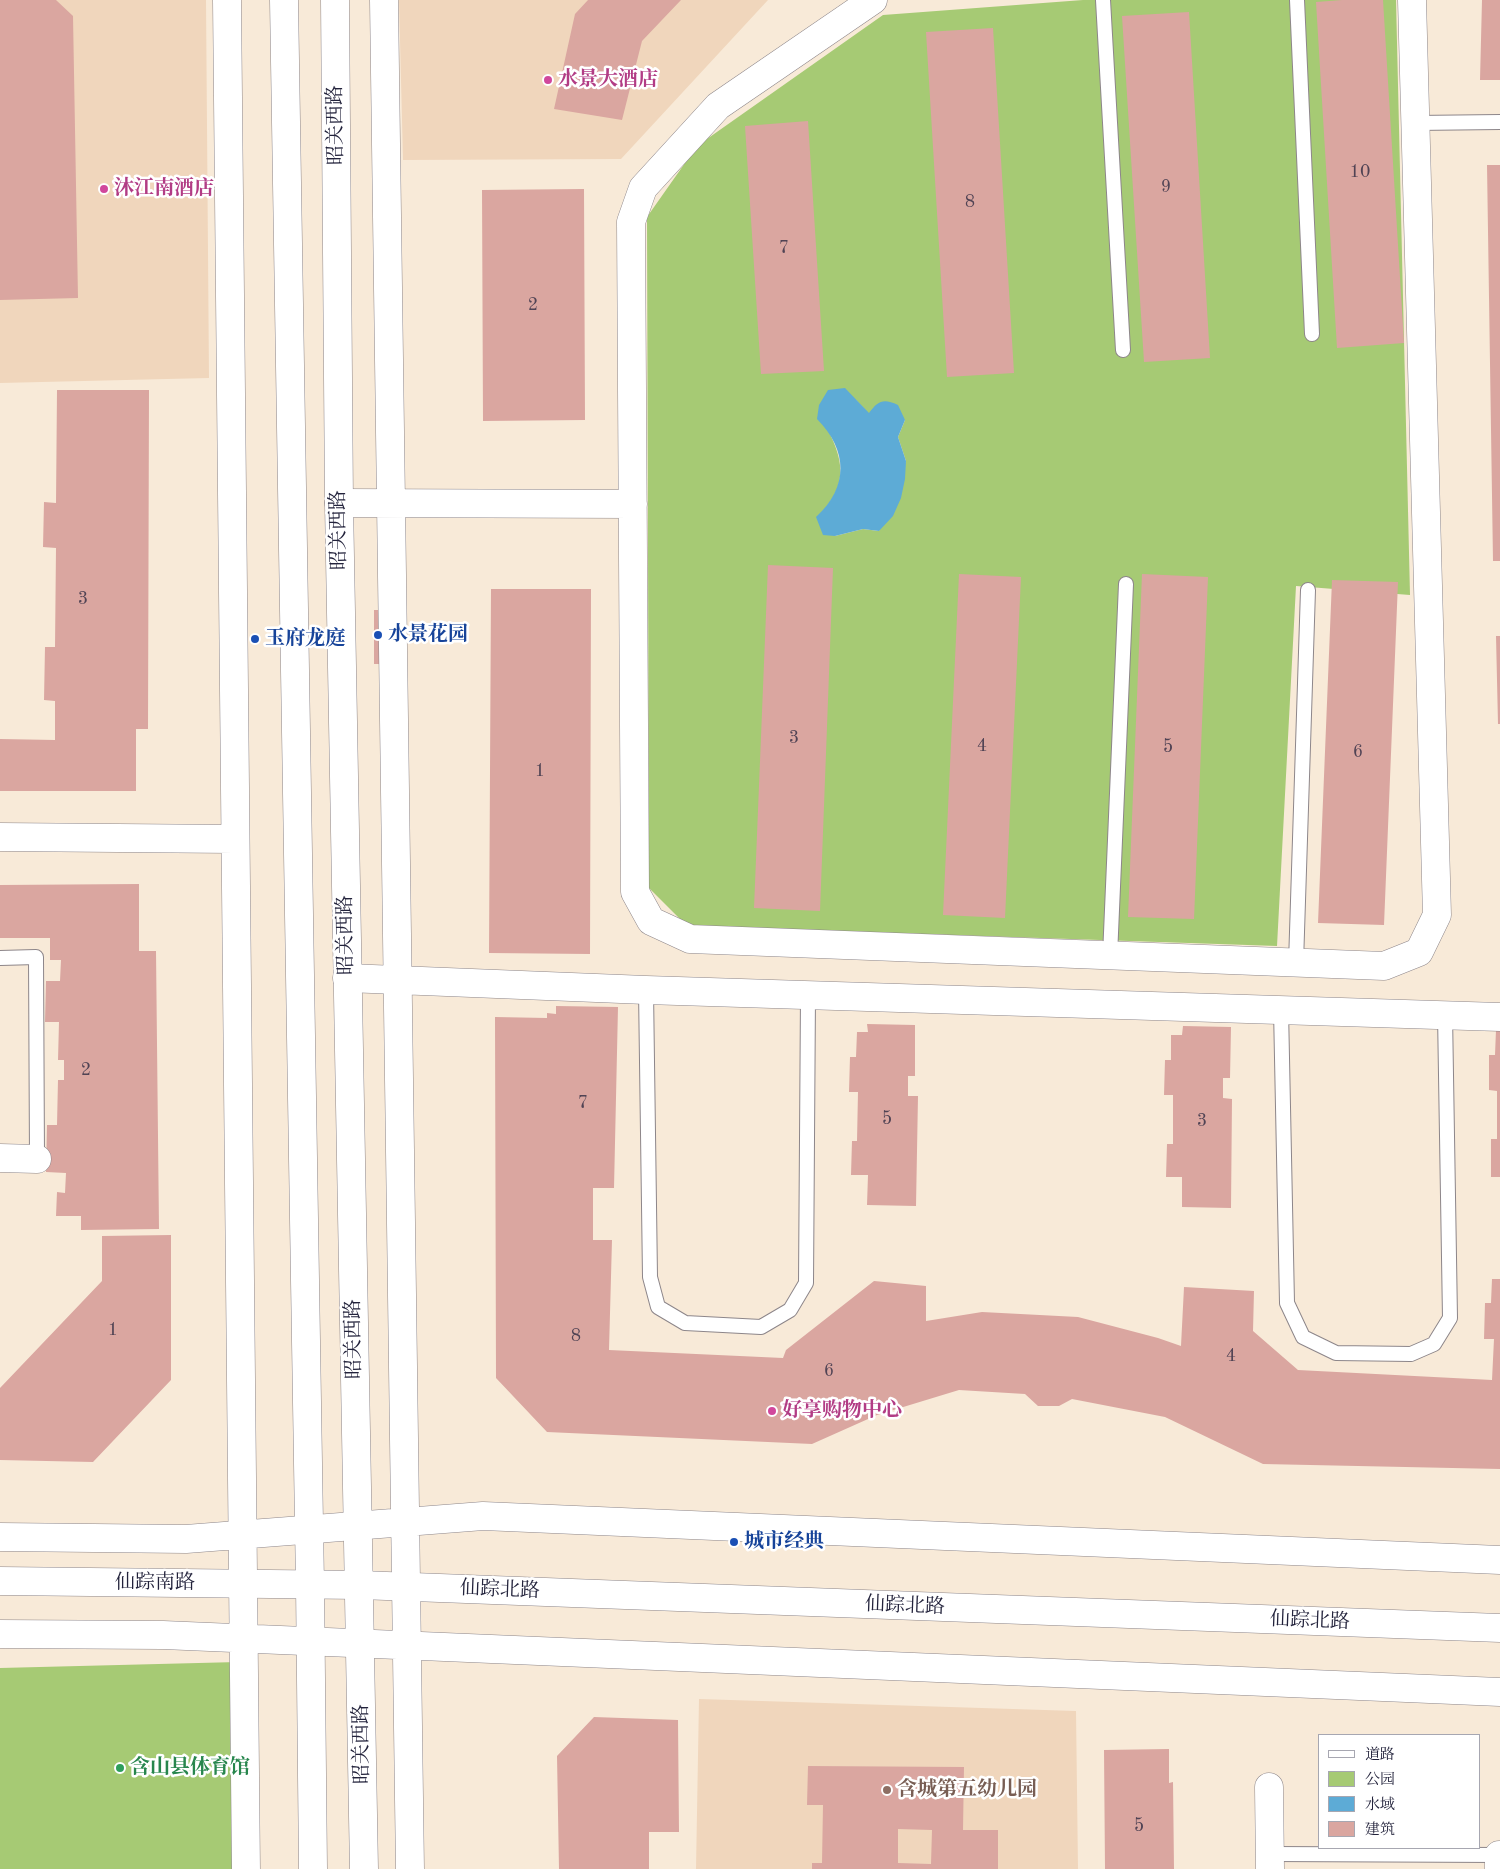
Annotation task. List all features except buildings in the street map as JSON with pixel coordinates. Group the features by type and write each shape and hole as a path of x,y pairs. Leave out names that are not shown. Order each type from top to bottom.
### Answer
{"street":[{"path":"227,0 241,1535 246,1869"},
{"path":"284,0 313,1869"},
{"name":"昭关西路","path":"335,0 339,503 364,1869"},
{"path":"384,0 410,1869"},
{"path":"873,0 718,106 643,188 631,222 635,892 651,921 690,939 1384,966 1419,952 1437,915 1412,0"},
{"path":"339,503 633,504"},
{"path":"0,837 234,839"},
{"path":"347,978 646,990 1500,1017"},
{"path":"0,1158 37,1159"},
{"path":"0,1537 186,1539 483,1516 1500,1560"},
{"name":"仙踪南路","path":"0,1581 310,1584"},
{"name":"仙踪北路","path":"310,1584 1500,1628"},
{"path":"0,1634 163,1635 1500,1692"},
{"path":"1269,1787 1270,1862"}],"lane":[{"path":"1103,0 1123,350"},
{"path":"1297,0 1312,334"},
{"path":"1416,122 1500,122"},
{"path":"1110,956 1126,584"},
{"path":"1296,963 1308,590"},
{"path":"0,958 36,957 37,1159"},
{"path":"646,990 650,1278 658,1307 685,1323 761,1327 790,1310 806,1283 808,995"},
{"path":"1281,1009 1287,1303 1303,1337 1336,1353 1411,1354 1434,1344 1450,1318 1445,1014"},
{"path":"1270,1862 1499,1862"}],"shaded area":[{"name":"沐江南酒店","path":"0,0 206,0 209,378 0,383"},
{"name":"水景大酒店","path":"399,0 768,0 621,159 403,160"},
{"name":"含城第五幼儿园","path":"699,1699 1076,1711 1078,1869 696,1869"}],"green space":[{"path":"1083,0 1396,0 1410,595 1296,586 1277,946 687,926 649,888 647,217 697,146 883,15","holes":["856,400 869,414 905,420 898,437 906,461 879,531 863,529 835,536 817,517 827,507 833,497 840,476 838,454 828,430"]},
{"name":"含山县体育馆","path":"238,1662 240,1869 0,1869 0,1668"}],"water":[{"path":"845,388 869,413 881,402 885,401 898,405 905,420 898,437 906,461 905,479 901,498 893,516 879,531 863,529 835,536 823,535 816,517 827,505 834,493 839,481 841,468 835,443 817,419 819,405 828,390"}],"place":[{"name":"水景大酒店","path":"548,80"},
{"name":"沐江南酒店","path":"104,189"},
{"name":"水景花园","path":"378,635"},
{"name":"玉府龙庭","path":"255,639"},
{"name":"好享购物中心","path":"772,1411"},
{"name":"城市经典","path":"734,1542"},
{"name":"含山县体育馆","path":"120,1768"},
{"name":"含城第五幼儿园","path":"887,1790"}]}
